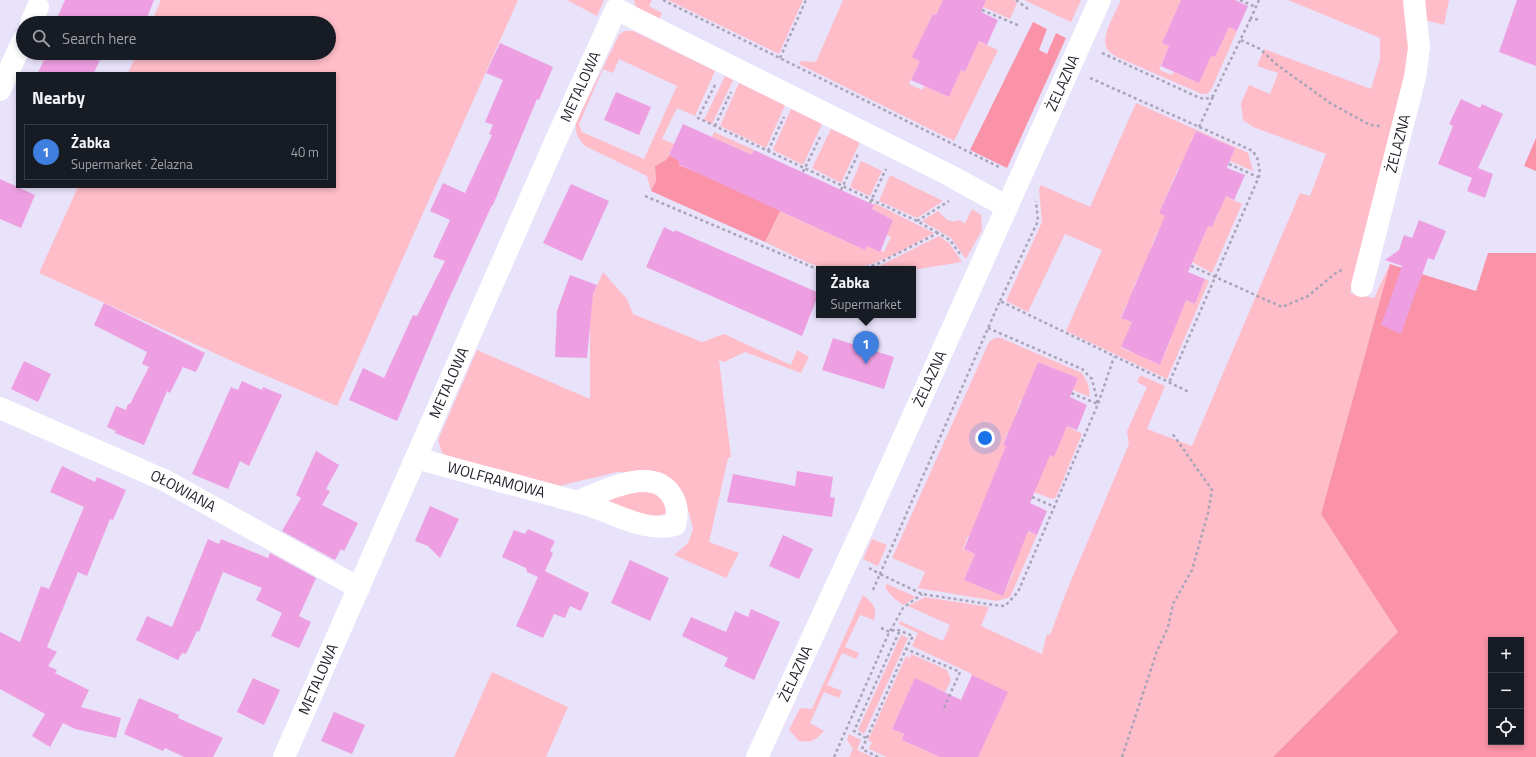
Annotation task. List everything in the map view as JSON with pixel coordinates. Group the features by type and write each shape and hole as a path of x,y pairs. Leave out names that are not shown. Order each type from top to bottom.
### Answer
{"street":[{"name":"ŻELAZNA","path":"757,757 849,558 1100,0"},
{"name":"ŻELAZNA","path":"1364,278 1415,78 1419,48 1414,0"},
{"name":"METALOWA","path":"284,757 556,140 616,9 734,67"},
{"path":"0,90 16,55"},
{"path":"734,67 1007,207"},
{"name":"OŁOWIANA","path":"0,408 166,481 359,588"},
{"name":"WOLFRAMOWA","path":"416,458 577,502"}],"path":[{"path":"662,0 1003,169"},
{"path":"780,58 806,0"},
{"path":"1016,0 1028,9"},
{"path":"1240,0 1256,7"},
{"path":"1199,127 1252,18 1259,0"},
{"path":"982,10 1020,26"},
{"path":"1252,18 1260,20"},
{"path":"1241,40 1260,49 1276,64 1330,104 1370,125 1403,128"},
{"path":"1096,50 1200,98 1206,99 1213,96"},
{"path":"734,67 698,118 707,124 715,126 918,221 950,240 961,256"},
{"path":"715,126 734,67"},
{"path":"1084,75 1253,152 1258,160 1260,174 1169,383"},
{"path":"768,151 793,97"},
{"path":"803,172 831,116"},
{"path":"841,190 867,134"},
{"path":"870,203 895,149"},
{"path":"1229,164 1258,178"},
{"path":"918,221 970,187"},
{"path":"645,196 816,269"},
{"path":"870,266 938,233"},
{"path":"1191,266 1214,278 1282,307 1308,296 1337,272 1346,269 1364,278"},
{"path":"873,590 1000,301 1189,392"},
{"path":"988,328 1082,369 1092,379 1098,404"},
{"path":"849,558 922,594 1005,606 1018,592 1098,404 1114,357"},
{"path":"1071,393 1098,404"},
{"path":"1122,757 1157,651 1168,627 1173,604 1192,570 1208,513 1212,490 1172,433"},
{"path":"1032,497 1055,506"},
{"path":"834,757 890,632 903,608 922,594"},
{"path":"881,628 890,632"},
{"path":"878,757 862,749 913,636 896,629 890,632"},
{"path":"866,738 854,731 900,630"},
{"path":"906,649 960,672 944,708"}],"shaded area":[{"path":"161,0 518,0 337,406 234,362 39,273 78,188 336,188 336,72 128,72 134,60 336,60 336,16 154,16"},
{"path":"567,0 604,0 597,16"},
{"path":"634,0 652,0 649,6 662,13 660,18 655,20 636,7"},
{"path":"668,0 803,0 779,54"},
{"path":"843,0 943,0 936,15 933,14 927,26 930,28 920,61 909,84 922,90 924,86 949,97 958,77 953,74 955,68 965,72 971,59 975,40 998,50 954,141 799,64 801,61 816,62"},
{"path":"986,0 1014,0 1017,3 1010,19 983,7"},
{"path":"1024,0 1081,0 1071,22"},
{"path":"1121,0 1181,0 1162,43 1169,46 1159,70 1172,75 1174,72 1199,83 1208,62 1206,53 1215,57 1221,45 1217,43 1225,25 1237,31 1211,90 1207,94 1202,94 1117,57 1109,51 1106,45 1107,32"},
{"path":"1288,0 1404,0 1413,37 1401,104 1350,293 1374,298 1390,264 1321,514 1399,632 1273,757 978,757 972,674 912,646 918,633 899,624 900,621 943,641 950,625 908,606 925,597 989,607 981,626 1042,654 1047,634 1050,635 1067,590 1129,444 1127,431 1147,387 1137,382 1140,375 1165,386 1147,429 1192,446 1300,193 1310,196 1326,154 1253,127 1243,120 1241,103 1249,85 1270,94 1278,73 1257,66 1264,49 1371,89 1380,59 1380,38"},
{"path":"1423,0 1449,0 1444,25 1425,20"},
{"path":"1033,22 1047,29 1039,50 1047,54 1056,33 1066,38 1007,168 970,150"},
{"path":"624,31 633,31 715,71 695,116 677,108 662,139 674,144 666,160 655,166 656,181 651,191 647,176 585,146 578,137 576,131 577,120 619,35","holes":["619,59 677,86 644,159 582,132 579,124 603,69 613,73"]},
{"path":"725,76 733,80 712,124 704,120"},
{"path":"739,83 785,105 766,148 720,126"},
{"path":"1136,103 1248,153 1253,171 1230,161 1235,148 1196,131 1190,143 1194,145 1178,169 1159,213 1169,217 1155,236 1144,275 1140,274 1134,286 1130,307 1126,305 1121,317 1132,322 1121,348 1133,353 1135,349 1149,356 1148,360 1160,365 1171,339 1162,335 1183,299 1195,304 1205,279 1209,281 1167,379 1066,331 1102,250 1065,234 1028,312 1006,301 1042,222 1039,190 1041,185 1090,207"},
{"path":"791,109 822,124 803,165 773,150"},
{"path":"831,129 860,142 841,183 812,168"},
{"path":"714,132 754,150 752,155 712,137"},
{"path":"1536,138 1536,171 1524,166"},
{"path":"669,155 680,161 679,165 782,207 765,242 651,191 656,181 655,166 666,160"},
{"path":"861,161 882,171 870,196 850,187"},
{"path":"890,175 943,201 917,218 879,201"},
{"path":"1222,195 1242,204 1212,273 1192,262 1205,233 1202,223 1212,227 1218,215"},
{"path":"874,203 934,233 884,259 862,266 818,266 765,242 780,211 865,250 867,246 884,252 891,237 886,235 893,220 872,209"},
{"path":"972,209 981,215 982,230 966,259 951,238 922,221 938,211 950,221 959,220 965,223"},
{"path":"939,236 949,243 962,262 916,270 916,266 879,266"},
{"path":"1488,253 1536,253 1536,757 1273,757 1398,632 1321,514 1390,264 1476,291"},
{"path":"603,272 627,299 633,314 702,342 724,334 791,365 797,350 809,357 801,373 745,352 724,362 719,360 731,457 728,458 709,542 739,553 726,578 674,555 688,543 693,529 685,497 643,473 617,472 559,486 457,463 442,453 438,440 477,350 590,399 590,301"},
{"path":"995,338 1001,338 1082,373 1088,384 1090,397 1073,390 1077,378 1038,362 1025,401 1021,400 1016,413 1020,414 1012,433 1008,432 1003,444 1011,448 972,538 968,536 963,549 975,554 964,580 1003,596 1014,570 1005,566 1026,531 1037,535 1010,597 997,601 918,588 925,572 892,558 989,342"},
{"path":"1065,425 1082,434 1056,497 1052,499 1034,492 1045,453 1054,457"},
{"path":"649,490 667,499 669,512 650,519 614,510 603,497"},
{"path":"872,539 887,545 878,566 863,559"},
{"path":"887,584 916,597 904,605 889,593 885,587"},
{"path":"863,595 869,600 875,609 874,620 860,615 845,647 859,653 856,659 842,653 827,685 842,691 839,698 824,692 810,723 824,731 813,740 807,742 799,741 789,730 800,708 812,709"},
{"path":"901,635 908,638 864,734 858,730"},
{"path":"911,654 947,670 951,680 945,692 915,679 892,729 904,734 902,740 937,756 949,757 887,757 869,749 872,742 868,740 906,656 910,658"},
{"path":"492,672 568,707 546,757 454,757"},
{"path":"849,734 861,740 857,750 872,757 849,757 853,749 847,740"}],"building":[{"path":"65,0 154,0 148,16 58,16"},
{"path":"943,0 986,0 981,12 998,20 987,45 979,41 965,72 961,70 949,97 911,80 920,61 912,57 933,14 936,15"},
{"path":"1181,0 1235,0 1248,6 1237,31 1229,27 1215,57 1211,56 1199,83 1161,66 1169,46 1162,43"},
{"path":"1517,0 1536,0 1536,66 1499,52"},
{"path":"500,43 553,67 539,100 537,99 493,205 447,303 397,421 349,400 363,368 384,378 413,315 417,316 445,261 433,257 450,220 430,211 443,183 465,193 492,135 489,134 493,125 485,122 503,80 486,73"},
{"path":"44,60 100,60 94,72 38,72"},
{"path":"616,92 651,107 639,135 604,120"},
{"path":"1461,99 1480,108 1482,104 1503,114 1478,168 1493,174 1485,198 1467,191 1472,178 1438,164 1453,126 1449,124"},
{"path":"683,124 752,155 754,150 874,205 872,209 893,220 880,252 867,246 865,250 678,164 680,161 669,155"},
{"path":"1196,131 1235,148 1227,168 1245,175 1234,200 1226,196 1212,227 1208,226 1188,272 1205,279 1195,304 1186,300 1160,365 1121,347 1132,322 1121,318 1165,216 1159,213"},
{"path":"0,179 16,186 16,188 20,188 35,195 21,228 0,219"},
{"path":"571,184 609,201 582,261 543,243"},
{"path":"1419,220 1446,231 1434,260 1428,258 1401,334 1381,325 1402,266 1385,260 1399,250 1404,235 1412,238"},
{"path":"664,227 674,232 675,230 816,292 816,301 802,336 646,267"},
{"path":"570,275 597,285 593,294 587,358 555,357 557,311"},
{"path":"104,303 205,353 196,372 183,367 170,393 167,391 144,445 115,433 116,431 107,427 116,406 126,410 149,367 142,364 147,352 94,325"},
{"path":"833,338 894,357 884,389 822,370"},
{"path":"24,361 51,374 38,402 11,389"},
{"path":"1038,362 1078,378 1070,397 1087,405 1077,430 1067,426 1054,457 1050,455 1030,503 1047,511 1037,535 1028,531 1003,596 964,580 975,554 964,549 1006,446 1003,445"},
{"path":"242,381 262,390 263,387 282,395 249,466 240,461 228,489 192,474 231,387 238,390"},
{"path":"316,451 339,465 326,489 330,491 322,505 358,523 344,551 341,549 335,560 282,531 301,498 296,495"},
{"path":"62,466 95,482 97,477 126,490 113,520 110,519 87,576 78,572 47,647 57,652 48,666 57,670 55,673 89,690 81,707 121,718 116,738 75,729 63,723 50,747 32,736 45,714 0,689 0,632 20,642 41,586 49,589 84,507 50,492"},
{"path":"797,471 833,477 830,497 835,498 832,517 727,502 733,474 795,486"},
{"path":"430,506 459,519 440,558 428,546 415,541"},
{"path":"528,529 555,541 550,551 553,553 545,571 589,593 581,611 570,606 565,618 554,614 543,638 516,626 538,577 527,572 526,568 502,557 514,530 525,534"},
{"path":"783,535 813,549 799,579 769,566"},
{"path":"208,539 219,544 221,539 268,558 270,553 316,578 299,616 311,622 299,648 271,636 282,613 256,600 262,588 223,572 199,632 197,631 186,654 182,653 178,660 136,640 147,616 172,627"},
{"path":"630,560 669,578 650,621 611,603"},
{"path":"751,609 780,622 754,680 724,666 728,658 682,636 691,617 726,632 735,611 748,617"},
{"path":"972,675 1008,692 978,757 940,757 902,740 904,734 892,729 915,678 961,700"},
{"path":"253,678 280,690 264,725 237,712"},
{"path":"139,698 179,715 178,718 223,738 213,757 184,757 165,748 163,751 124,734"},
{"path":"334,712 365,725 352,754 321,741"}],"place":[{"name":"Żabka","path":"866,364"}]}
